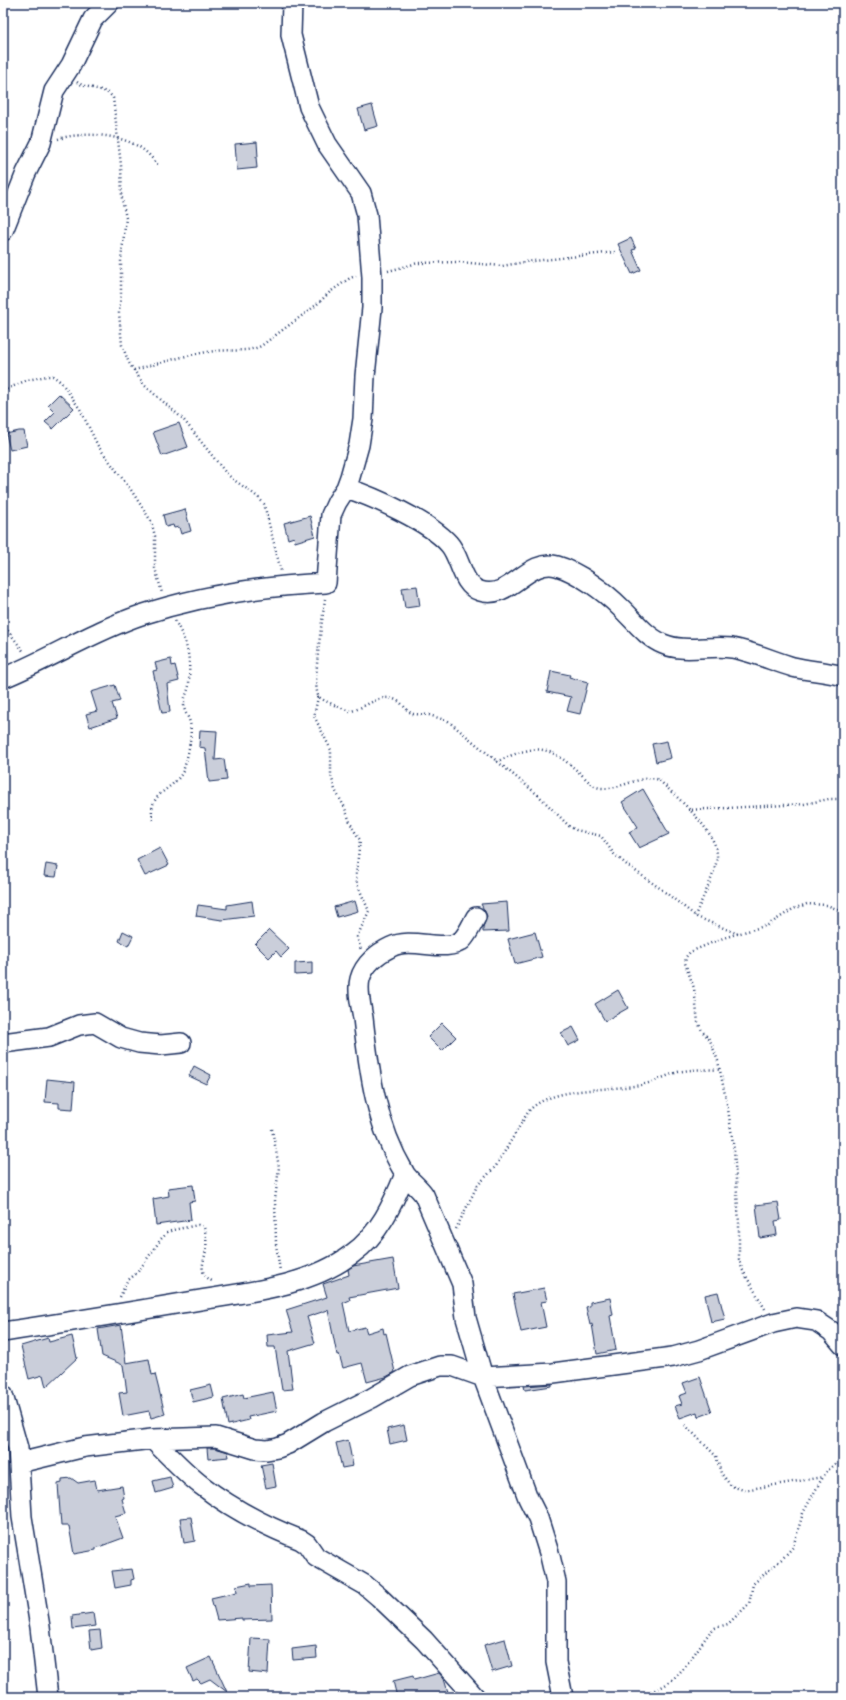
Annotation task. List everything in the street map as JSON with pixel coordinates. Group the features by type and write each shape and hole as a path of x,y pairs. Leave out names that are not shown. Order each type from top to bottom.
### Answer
{"street":[{"path":"3,231 26,173 40,144 54,91 71,65 93,19 109,3"},
{"path":"3,678 35,665 108,628 140,615 167,607 243,590 284,585 326,583 332,515 337,502 346,488 359,445 363,419 365,369 372,308 372,277 367,215 361,193 327,144 309,107 291,35 292,3"},
{"path":"346,488 367,495 438,534 450,544 469,583 478,590 485,592 500,590 540,566 556,565 595,586 611,598 650,636 664,645 675,648 703,647 733,649 792,666 843,676"},
{"path":"476,917 464,938 457,943 446,946 403,943 377,955 368,963 361,975 359,986 374,1098 384,1128 405,1174 418,1186 424,1195 462,1284 466,1318 483,1376 528,1498 538,1518 550,1556 556,1582 556,1662 563,1697"},
{"path":"3,1044 49,1036 78,1025 95,1023 121,1038 139,1043 161,1045 181,1043"},
{"path":"3,1332 91,1319 282,1285 310,1277 332,1268 363,1245 372,1236 392,1206 405,1174"},
{"path":"19,1463 85,1447 152,1439 216,1437 256,1449 272,1450 288,1444 324,1422 372,1398 420,1371 440,1366 452,1366 483,1376 504,1377 553,1373 673,1357 699,1350 773,1323 796,1318 816,1321 831,1331 843,1345"},
{"path":"3,1395 18,1448 22,1517 40,1627 48,1697"},
{"path":"152,1439 200,1484 217,1497 258,1522 301,1540 307,1544 316,1557 370,1589 424,1640 474,1697"}],"path":[{"path":"71,65 76,82 84,87 106,91 113,98 121,165 122,200 126,218 121,260 120,328 122,345 134,370 144,385 183,419 226,473 258,497 264,504 279,556 284,585"},
{"path":"40,144 78,135 99,135 135,145 146,152 158,165"},
{"path":"134,370 192,354 217,350 253,350 261,346 315,306 330,292 350,278 372,277 382,272 418,263 459,262 502,266 615,252"},
{"path":"3,391 27,380 47,376 58,379 88,422 98,446 131,490 151,521 155,536 155,568 167,607 184,637 188,649 189,686 184,707 191,730 183,770 180,776 161,792 152,804 151,813 153,820"},
{"path":"326,583 315,679 318,696 314,716 331,750 332,775 335,790 360,842 356,874 357,884 368,912 357,937 358,943 368,963"},
{"path":"3,624 35,665"},
{"path":"318,696 350,711 379,700 394,699 401,702 413,714 429,715 448,721 538,795 569,826 576,830 601,836 614,854 673,897 695,916 738,934"},
{"path":"496,762 521,751 543,749 554,754 575,769 592,785 602,788 617,788 634,782 654,778 659,780 710,835 717,857 714,870 695,916"},
{"path":"688,810 804,804 829,799 843,799"},
{"path":"773,1323 742,1269 739,1259 739,1223 734,1150 721,1070 710,1040 702,1031 698,1022 695,993 685,960 690,952 723,938 768,925 793,909 807,904 827,905 843,912"},
{"path":"447,1249 461,1216 477,1186 496,1166 528,1112 535,1106 548,1099 589,1089 609,1090 642,1085 678,1072 697,1069 721,1070"},
{"path":"272,1129 278,1167 276,1244 282,1285"},
{"path":"116,1302 124,1286 137,1273 161,1239 167,1233 180,1228 198,1225 204,1227 206,1250 202,1261 202,1271 207,1278 216,1283"},
{"path":"686,1425 716,1456 721,1473 731,1486 737,1489 744,1490 824,1477"},
{"path":"640,1697 649,1691 666,1684 683,1668 710,1632 715,1628 728,1624 749,1604 753,1584 783,1558 793,1547 803,1514 827,1471 843,1458"}],"building":[{"path":"372,105 378,126 364,130 358,109"},
{"path":"257,142 257,168 237,170 235,144"},
{"path":"631,238 636,249 632,250 641,270 632,274 618,244"},
{"path":"59,394 74,408 53,429 45,422 55,412 48,405"},
{"path":"179,423 188,447 162,456 153,432"},
{"path":"24,431 27,446 10,450 6,434"},
{"path":"185,509 191,531 181,534 179,527 174,528 173,525 166,527 163,515"},
{"path":"310,516 315,536 295,542 294,537 288,539 284,523"},
{"path":"417,586 420,606 405,608 402,588"},
{"path":"171,659 172,666 175,665 179,681 167,684 170,712 162,713 153,671 157,670 155,663"},
{"path":"551,671 570,675 569,677 588,682 580,714 567,711 571,697 547,692"},
{"path":"115,685 120,701 112,703 117,718 90,727 86,714 97,711 91,692"},
{"path":"200,730 217,731 215,760 224,759 227,780 209,782 205,748 199,747"},
{"path":"667,741 671,758 656,762 652,744"},
{"path":"643,789 669,834 639,848 629,832 638,827 622,802"},
{"path":"160,848 169,865 145,876 137,860"},
{"path":"46,864 58,866 56,877 44,876"},
{"path":"252,901 254,916 222,920 196,916 198,905 227,909 227,905"},
{"path":"355,901 358,911 337,917 334,907"},
{"path":"507,902 509,931 483,932 483,927 487,916 481,904"},
{"path":"269,930 289,949 281,957 276,951 269,958 255,944"},
{"path":"123,931 133,936 128,946 119,941"},
{"path":"535,932 542,957 515,964 508,939"},
{"path":"312,962 312,974 295,975 295,963"},
{"path":"618,990 628,1008 605,1021 595,1004"},
{"path":"442,1023 456,1037 442,1051 428,1037"},
{"path":"573,1027 580,1040 568,1046 561,1033"},
{"path":"194,1066 211,1075 206,1084 189,1076"},
{"path":"47,1079 75,1082 73,1109 59,1108 59,1103 45,1102"},
{"path":"193,1185 195,1201 189,1202 191,1220 156,1225 153,1199 169,1196 168,1188"},
{"path":"778,1202 781,1220 775,1221 777,1235 760,1238 756,1205"},
{"path":"393,1259 398,1288 349,1297 350,1300 343,1303 349,1331 365,1327 367,1333 383,1328 384,1334 386,1333 395,1372 386,1377 367,1382 362,1363 343,1368 339,1354 337,1355 328,1310 307,1317 315,1343 288,1351 293,1389 282,1390 275,1347 268,1347 267,1335 293,1332 286,1310 327,1297 323,1284 349,1275 348,1269 353,1266"},
{"path":"544,1288 547,1301 541,1302 546,1327 521,1332 513,1294"},
{"path":"718,1292 725,1319 711,1322 705,1295"},
{"path":"610,1298 613,1315 610,1316 616,1350 597,1354 592,1324 590,1325 586,1307 590,1306 590,1302"},
{"path":"121,1325 126,1363 149,1359 152,1375 155,1374 165,1414 151,1418 149,1411 123,1416 119,1393 127,1392 123,1365 102,1356 98,1329"},
{"path":"72,1336 77,1358 46,1387 43,1375 29,1379 21,1346 48,1338 49,1342"},
{"path":"700,1377 712,1412 698,1417 697,1412 680,1418 675,1406 682,1404 679,1396 687,1393 683,1383"},
{"path":"552,1384 552,1386 525,1390 524,1386"},
{"path":"211,1385 214,1397 193,1402 190,1390"},
{"path":"273,1392 277,1411 248,1417 249,1420 228,1425 223,1399 243,1394 244,1398"},
{"path":"404,1425 407,1440 390,1444 387,1429"},
{"path":"348,1440 353,1466 342,1468 336,1443"},
{"path":"207,1448 215,1448 228,1452 229,1457 208,1459"},
{"path":"272,1463 276,1486 266,1488 261,1465"},
{"path":"170,1477 173,1488 156,1493 153,1481"},
{"path":"71,1478 78,1483 95,1480 97,1490 122,1486 124,1498 122,1499 126,1513 115,1516 123,1538 96,1548 96,1550 74,1554 69,1526 61,1526 58,1484 62,1483 62,1479"},
{"path":"191,1517 195,1541 184,1543 180,1518"},
{"path":"132,1569 134,1579 131,1580 131,1585 115,1588 112,1571"},
{"path":"251,1583 251,1586 271,1585 272,1619 242,1620 242,1618 217,1620 211,1598 237,1592 236,1586"},
{"path":"93,1613 95,1626 73,1629 72,1616"},
{"path":"100,1630 102,1648 91,1650 89,1631"},
{"path":"251,1638 270,1639 268,1674 249,1672"},
{"path":"505,1639 512,1666 492,1672 484,1645"},
{"path":"316,1646 317,1658 293,1660 292,1649"},
{"path":"211,1657 227,1692 210,1679 201,1683 197,1679 193,1681 187,1668"},
{"path":"439,1673 444,1679 448,1692 430,1697 397,1697 393,1681 413,1676 414,1680"}]}
